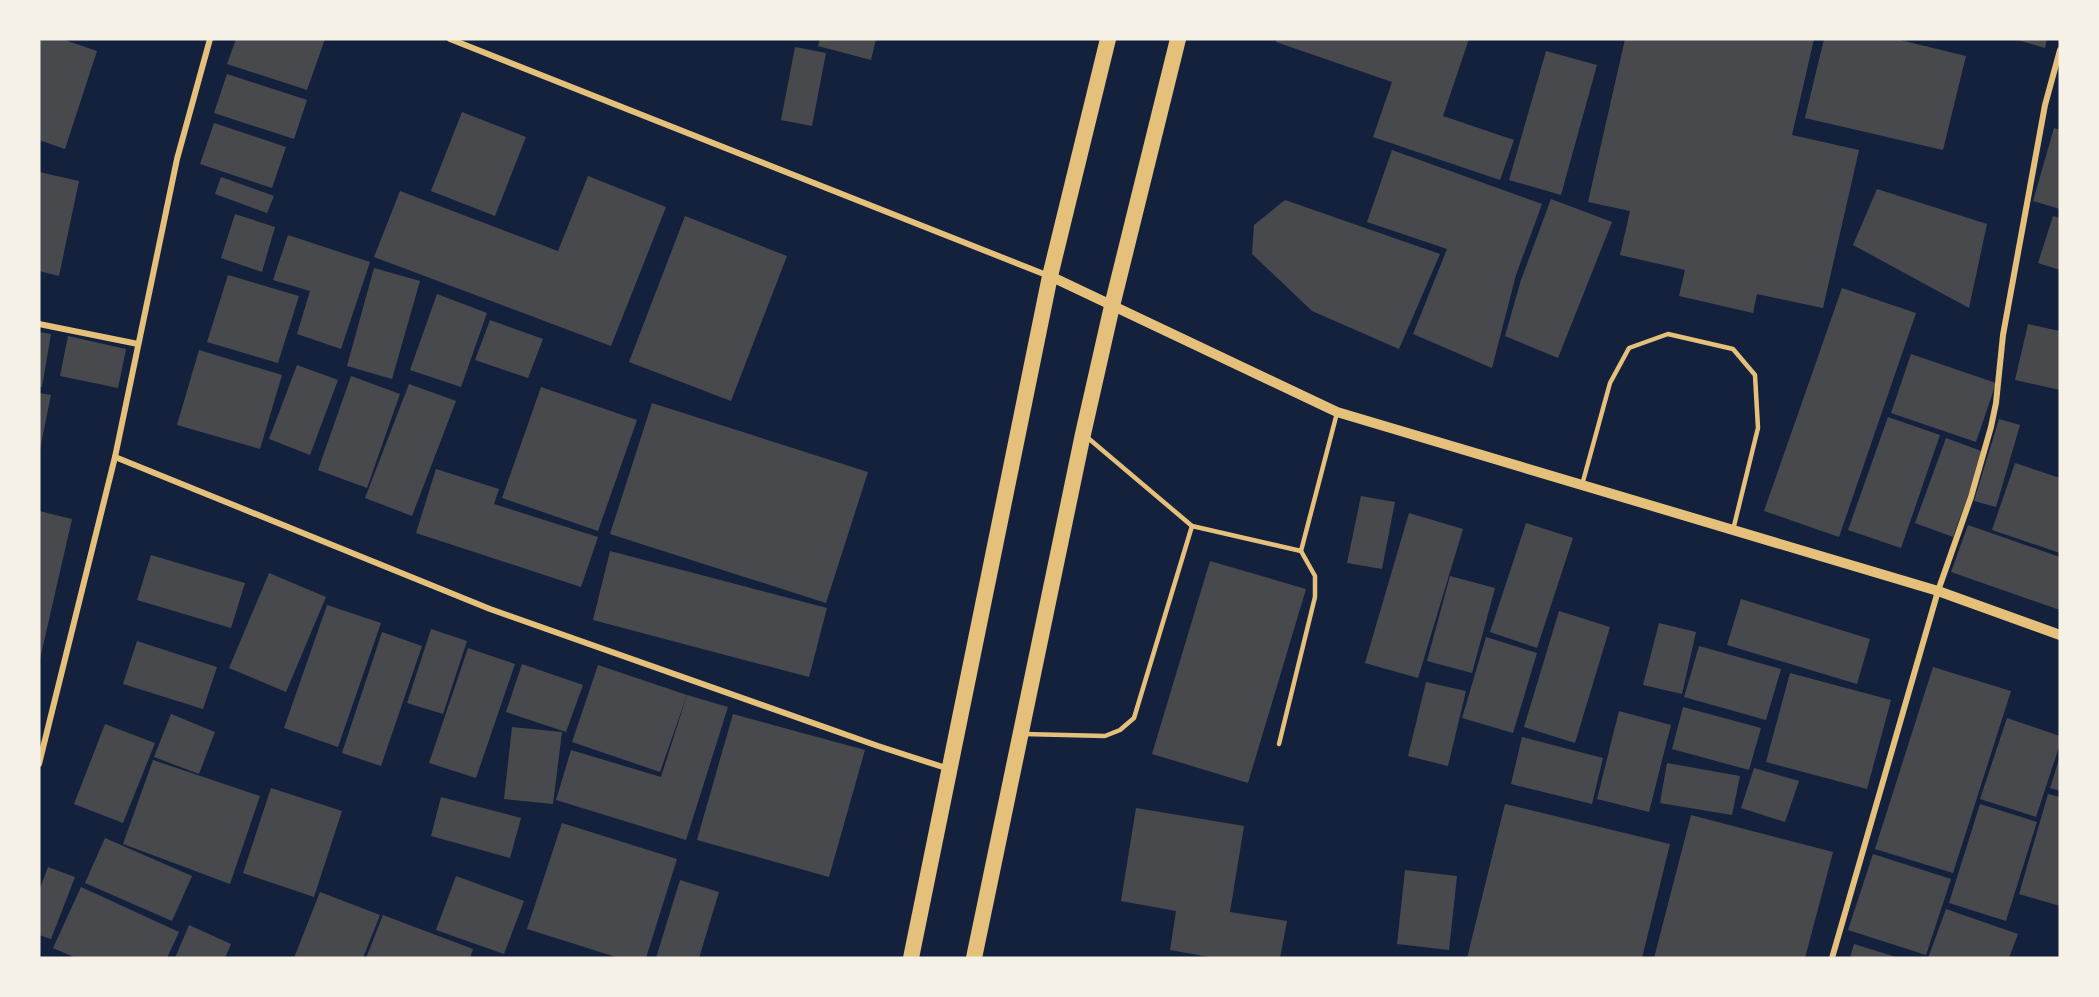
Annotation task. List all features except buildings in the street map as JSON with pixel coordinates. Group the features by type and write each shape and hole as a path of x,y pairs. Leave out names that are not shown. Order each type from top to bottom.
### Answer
{"highway":[{"path":"911,958 1050,276 1108,39"},
{"path":"974,958 1083,434 1178,39"}],"street":[{"path":"39,764 115,457 177,159 210,39"},
{"path":"450,39 1050,276 1337,412 1938,591 2060,635"},
{"path":"1832,958 1938,591 1971,497 1992,427 2003,335 2015,267 2045,105 2060,50"},
{"path":"39,324 138,344"},
{"path":"115,457 490,609 878,746 950,769"}],"lane":[{"path":"1582,485 1610,383 1629,348 1668,334 1733,348 1755,375 1758,428 1733,530"},
{"path":"1279,744 1315,597 1315,576 1301,551 1337,412"},
{"path":"1083,434 1192,526 1301,551"},
{"path":"1021,734 1105,736 1120,730 1134,718 1192,526"}]}
